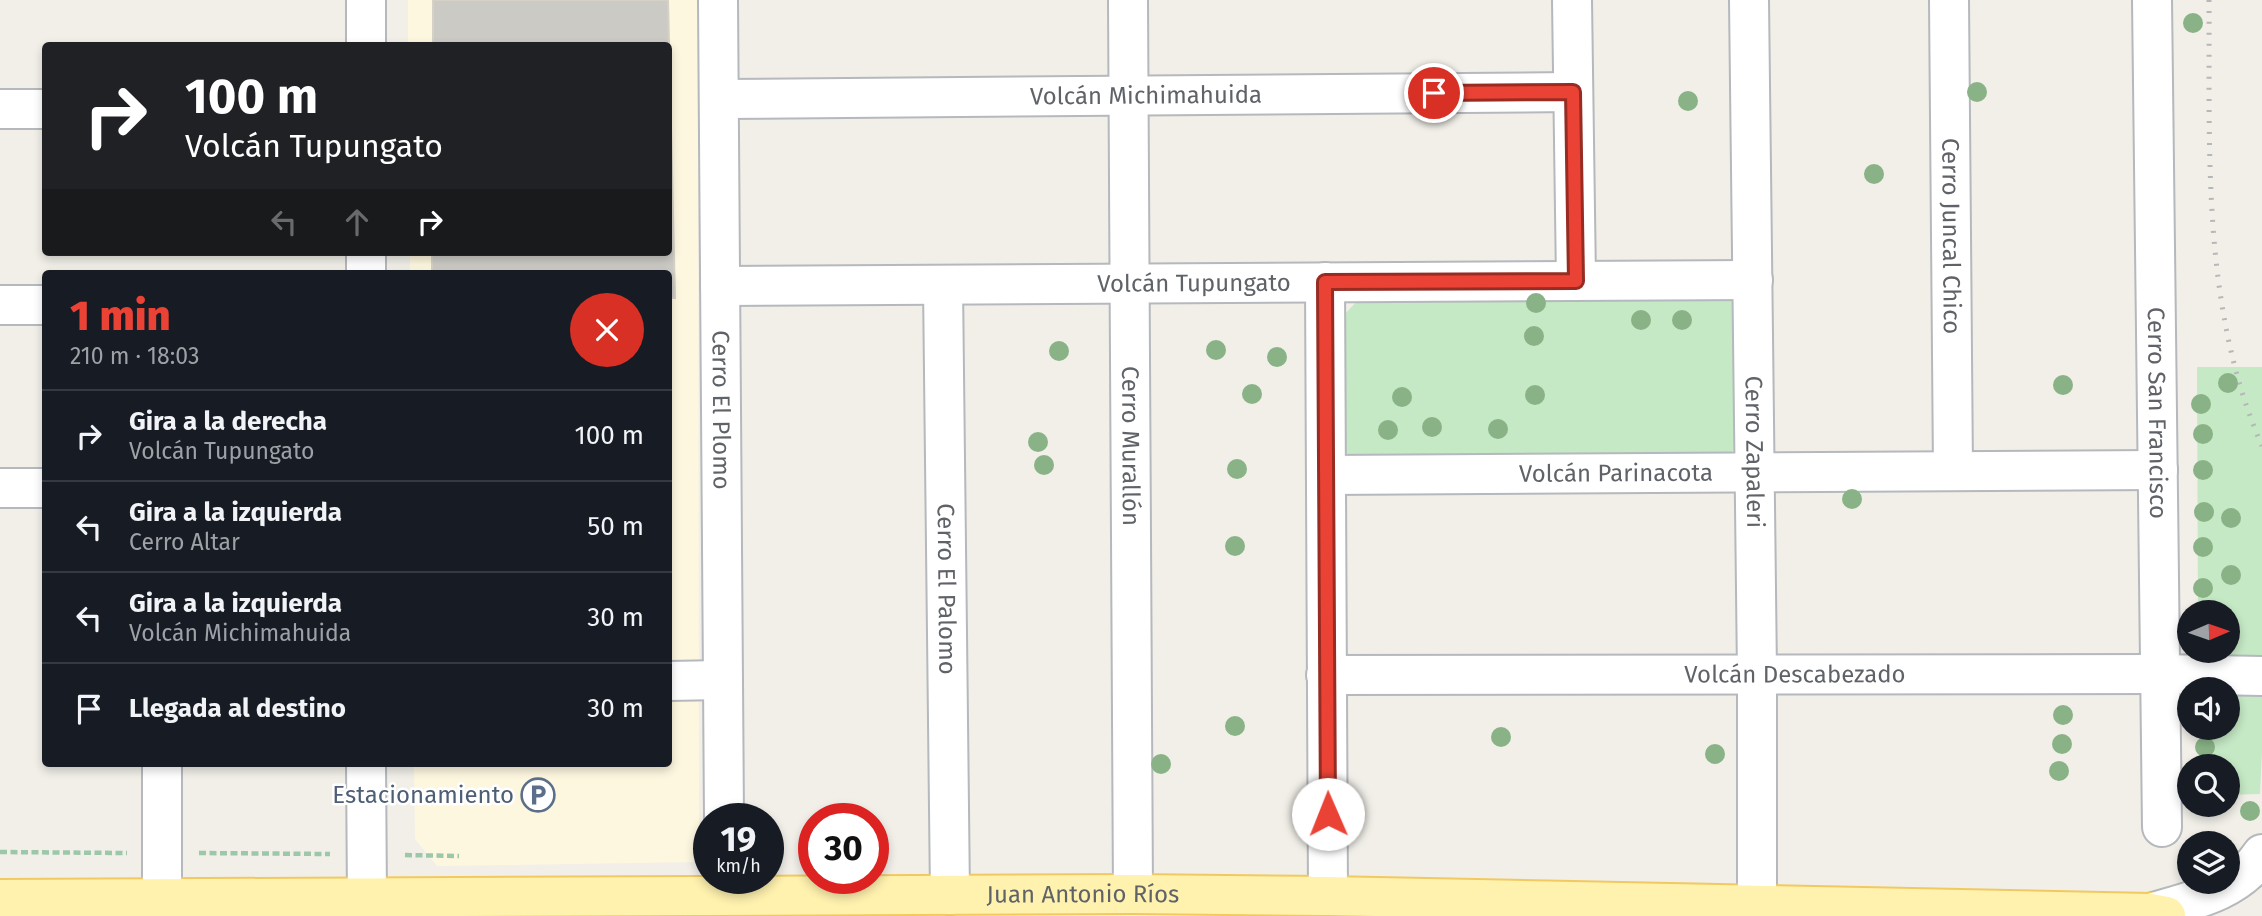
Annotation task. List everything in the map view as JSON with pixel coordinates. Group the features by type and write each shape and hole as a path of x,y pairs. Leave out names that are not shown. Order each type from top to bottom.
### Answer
{"main road":[{"name":"Juan Antonio Ríos","path":"0,899 1133,894 1757,904 2158,914"}],"street":[{"path":"366,0 366,42"},
{"name":"Cerro El Plomo","path":"718,0 724,803"},
{"name":"Cerro Murallón","path":"1128,0 1133,894"},
{"path":"1572,0 1576,281"},
{"name":"Cerro Zapaleri","path":"1749,0 1757,904"},
{"name":"Cerro Juncal Chico","path":"1949,0 1953,471"},
{"name":"Cerro San Francisco","path":"2152,0 2162,827"},
{"name":"Volcán Michimahuida","path":"719,99 1573,92"},
{"path":"0,110 42,109"},
{"name":"Volcán Tupungato","path":"720,286 1753,280"},
{"path":"1325,282 1328,896"},
{"name":"Cerro El Palomo","path":"943,285 950,895"},
{"path":"0,305 42,305"},
{"name":"Volcán Parinacota","path":"1326,475 2158,470"},
{"path":"0,488 42,488"},
{"name":"Volcán Descabezado","path":"1326,674 2262,676"},
{"path":"672,681 722,680"},
{"path":"162,767 162,899"},
{"path":"366,767 367,899"},
{"path":"2158,914 2217,892 2251,868 2262,854"}],"shaded area":[{"path":"408,0 698,0 699,803 693,803 693,862 437,866 415,839 414,767 672,767 672,270 410,270 410,256 672,256 672,42 408,42"}],"green space":[{"path":"1726,290 1741,303 1742,443 1726,457 1356,462 1341,447 1341,318 1361,297"},
{"path":"2197,367 2262,367 2260,794 2240,795 2240,754 2199,754 2199,740 2240,740 2240,677 2198,677 2198,663 2240,663 2240,600 2198,600"}],"building":[{"path":"433,0 668,0 669,42 433,42"},
{"path":"672,170 675,298 672,298 672,270 432,270 432,256 672,256"}],"railway":[{"path":"2209,0 2210,170 2219,283 2228,338 2242,393 2262,446"}],"place":[{"name":"Estacionamiento","path":"538,795"}],"route":[{"path":"1328,814 1325,282 1576,281 1573,92 1434,93"}]}
